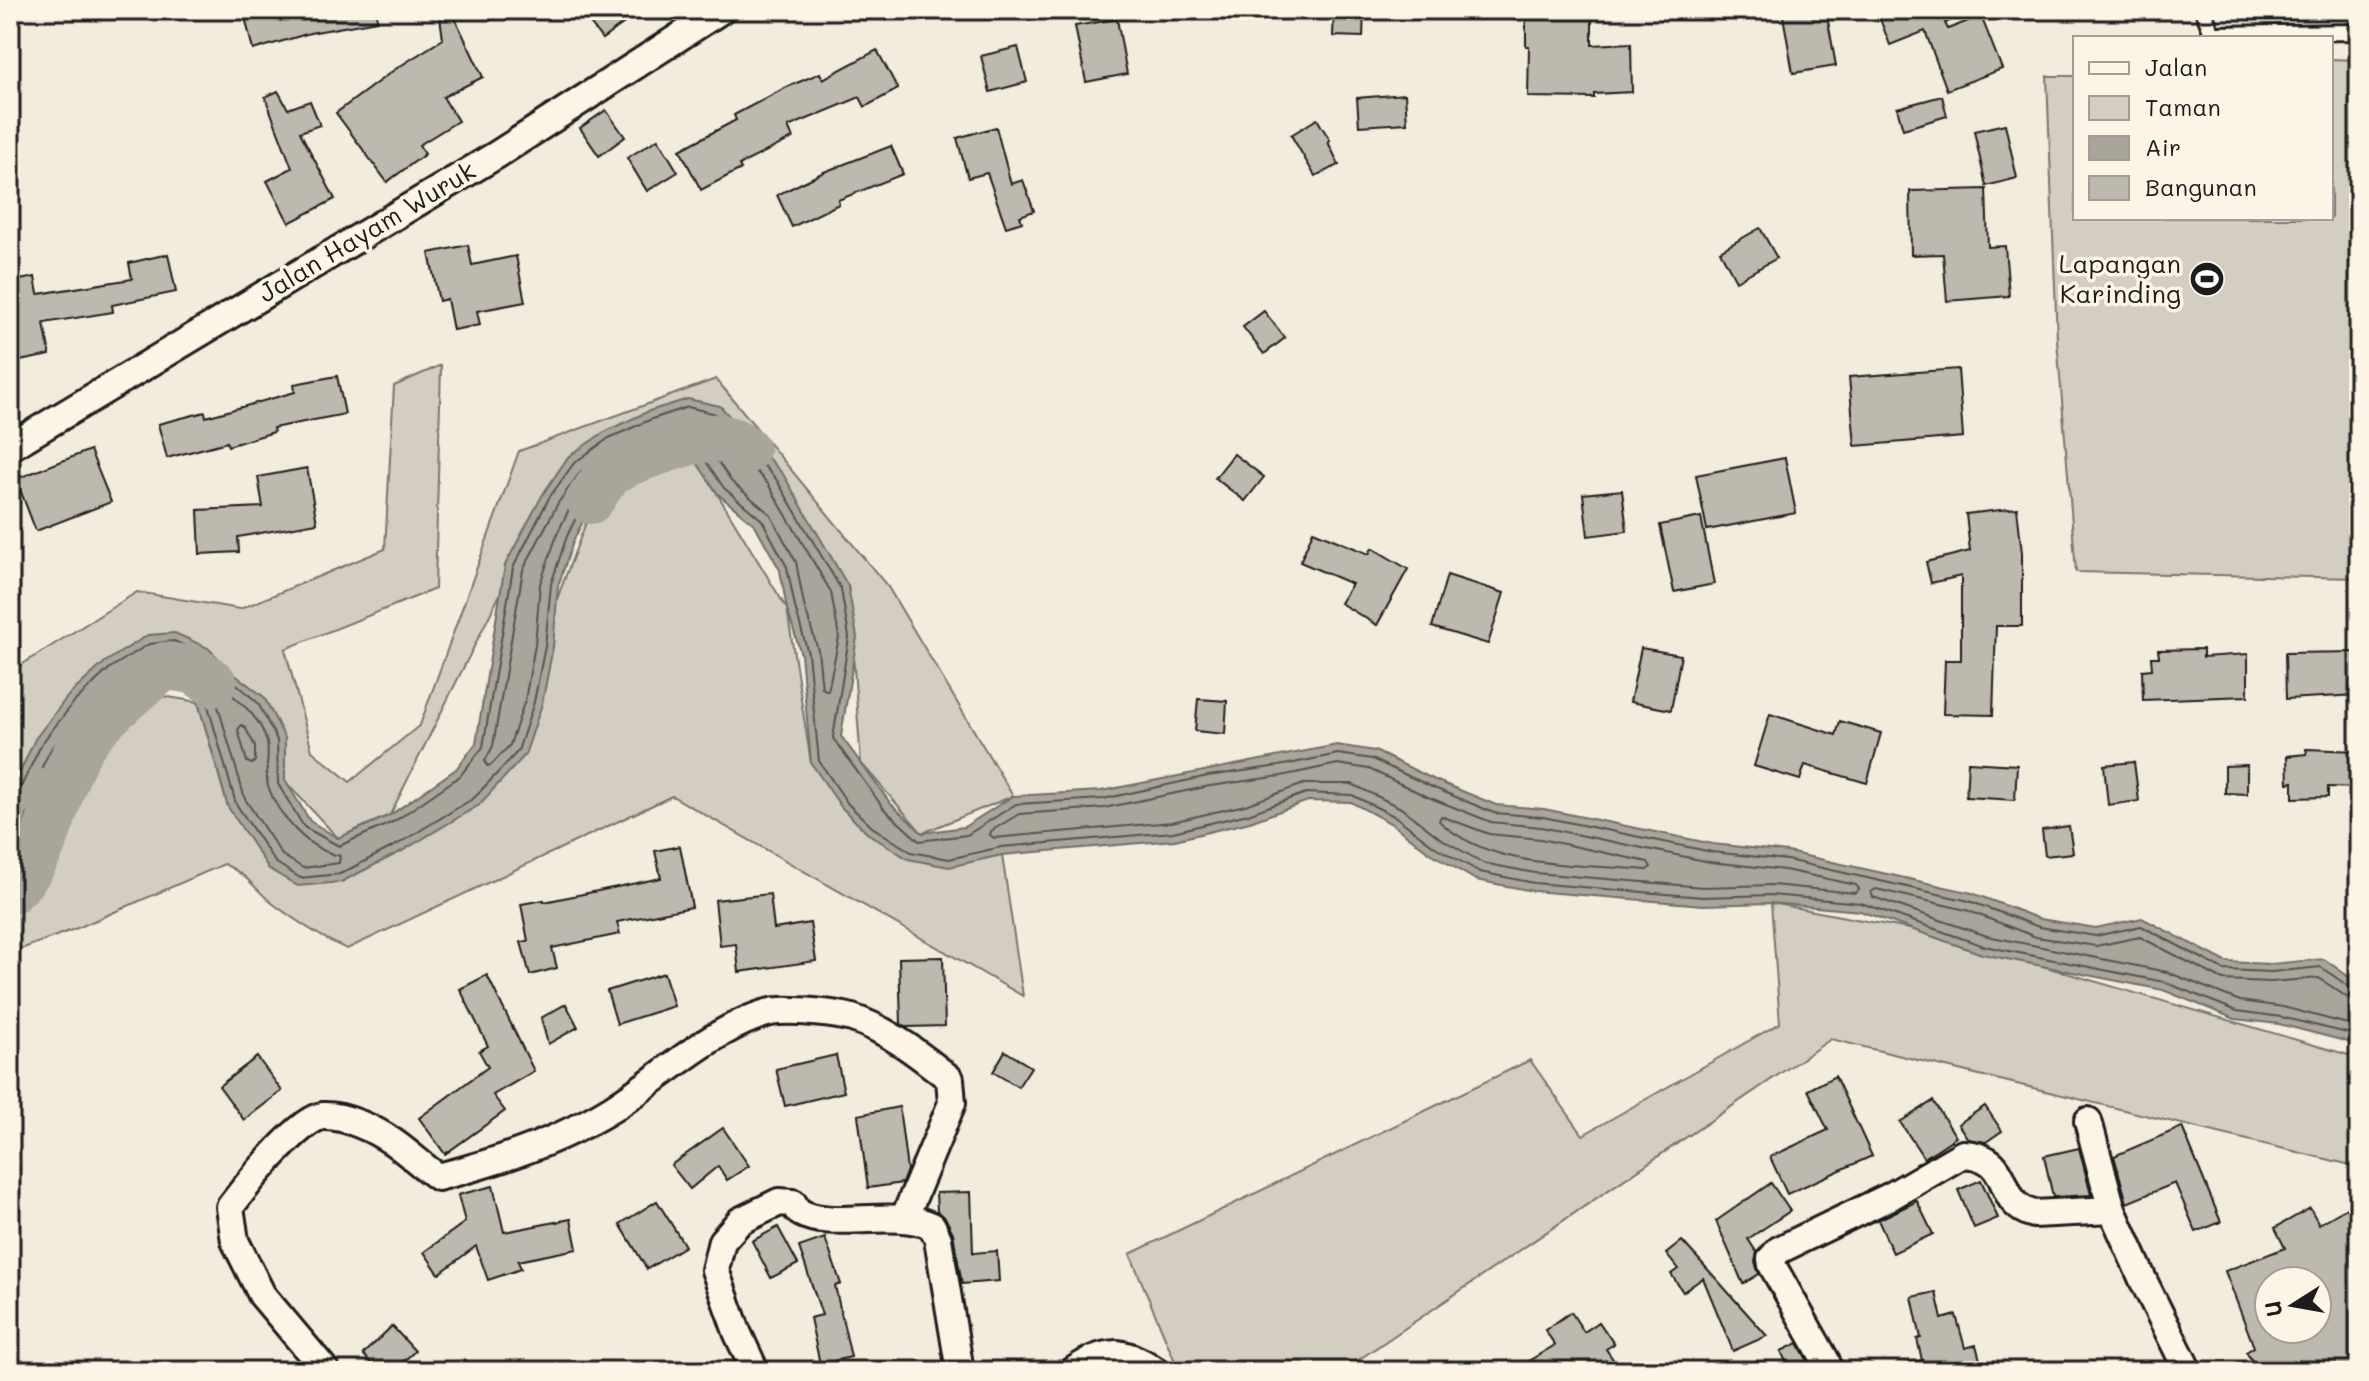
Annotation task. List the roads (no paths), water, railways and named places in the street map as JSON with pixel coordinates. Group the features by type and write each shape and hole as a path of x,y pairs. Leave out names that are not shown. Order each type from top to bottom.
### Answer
{"street":[{"name":"Jalan Hayam Wuruk","path":"10,447 498,154 721,10"},
{"path":"326,1371 262,1295 235,1241 230,1207 247,1183 307,1122 322,1116 342,1119 376,1132 394,1142 438,1177 472,1168 572,1131 613,1108 692,1052 745,1021 777,1011 851,1018 887,1035 950,1079 952,1103 904,1219"},
{"path":"2088,1121 2112,1210 2188,1371"},
{"path":"1828,1371 1826,1361 1772,1265 1771,1259 1779,1250 1891,1196 1963,1154 1974,1154 1993,1162 2014,1205 2022,1211 2034,1214 2112,1210"},
{"path":"755,1371 715,1270 722,1241 740,1221 779,1202 793,1203 801,1213 826,1218 904,1219 932,1226 938,1239 960,1371"},
{"path":"1073,1371 1094,1357 1111,1352 1126,1355 1156,1371"}],"lane":[{"path":"2203,10 2212,34 2359,32"}],"water":[{"path":"688,399 720,406 783,474 848,586 857,637 841,736 891,804 922,833 964,827 1013,796 1101,791 1337,745 1375,751 1496,805 1544,809 1713,844 1788,852 1972,893 2040,919 2096,928 2142,918 2226,962 2271,964 2324,959 2359,984 2359,1047 2279,1024 2235,1019 2163,990 1982,954 1860,911 1771,903 1703,905 1533,891 1476,880 1430,853 1392,824 1351,802 1308,801 1250,822 1175,840 1002,855 949,867 908,859 867,833 842,808 811,763 801,654 787,609 780,570 755,525 718,494 681,439 664,441 596,496 574,539 558,586 553,647 542,704 525,755 479,805 402,851 341,882 298,886 269,869 228,807 198,702 180,678 149,674 97,727 73,770 35,818 10,898 10,794 35,739 68,696 105,662 148,635 175,633 208,648 234,674 264,697 285,738 285,780 310,821 338,838 390,815 456,769 476,743 505,565 543,494 568,457 604,432 649,411"}],"waterway":[{"path":"590,500 606,477 617,468 673,446 715,438 734,442 746,450"},
{"path":"10,891 24,877 34,860 71,764 97,726 165,666 194,670 213,683"}],"place":[{"name":"Lapangan Karinding","path":"2207,279"}]}
